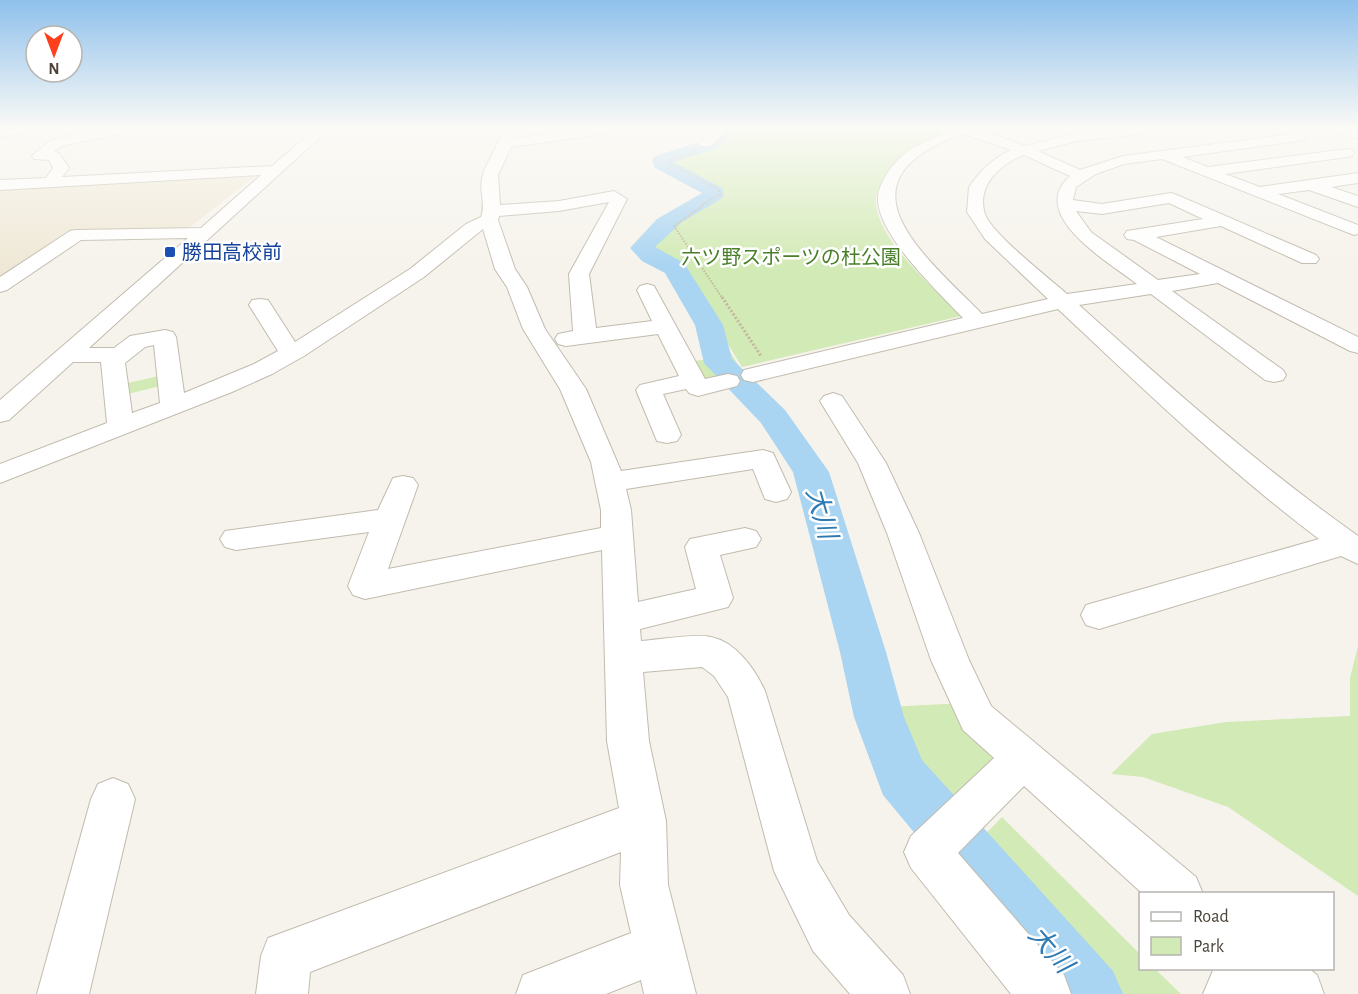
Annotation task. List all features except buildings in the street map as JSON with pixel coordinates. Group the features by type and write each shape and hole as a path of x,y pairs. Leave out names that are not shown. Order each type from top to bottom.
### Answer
{"street":[{"path":"51,182 56,174"},
{"path":"0,185 195,174"},
{"path":"0,414 273,174"},
{"path":"492,174 489,183 490,216 505,269 517,287 543,345 573,389 605,462 610,482 616,510 618,536 628,741 644,821 644,885 664,971 542,994"},
{"path":"895,174 888,188 886,203 908,246 977,321"},
{"path":"983,174 975,189 976,213 992,234 1189,416 1288,501 1352,547"},
{"path":"1212,174 1356,230"},
{"path":"1079,175 1064,196 1066,213 1074,224 1091,241 1274,375"},
{"path":"1259,192 1358,178"},
{"path":"1139,185 1309,259"},
{"path":"1311,185 1358,202"},
{"path":"0,474 224,387 291,354 417,273 490,216 560,206 614,195 619,199 579,274 585,335"},
{"path":"1064,204 1102,209 1171,198"},
{"path":"1091,241 1222,222"},
{"path":"1271,243 1356,230"},
{"path":"0,286 76,235 88,233 207,233"},
{"path":"1138,235 1358,346"},
{"path":"762,373 1064,301 1221,277"},
{"path":"647,290 698,388 728,381"},
{"path":"260,304 291,354"},
{"path":"543,345 585,335 665,326"},
{"path":"121,426 113,361 138,341 165,337 173,406"},
{"path":"67,355 120,355"},
{"path":"667,435 650,390 694,380"},
{"path":"833,401 872,463 903,533 950,660 977,718 1177,892"},
{"path":"610,482 763,459 776,492"},
{"path":"404,485 365,586 618,536"},
{"path":"236,539 391,519"},
{"path":"623,639 716,598 701,547 745,539"},
{"path":"1099,615 1352,547"},
{"path":"623,639 710,651 727,665 746,691 797,872 831,933 884,994"},
{"path":"1023,758 927,852 1045,994"},
{"path":"63,994 113,799"},
{"path":"282,994 286,956 644,821"},
{"path":"1229,994 1243,970"},
{"path":"1267,970 1299,994"}],"path":[{"path":"690,174 718,189 721,194 697,208 674,226 762,373"}],"shaded area":[{"path":"258,174 190,227 183,229 83,230 0,280 0,189"}],"green space":[{"name":"六ツ野スポーツの杜公園","path":"688,174 887,174 877,193 876,204 879,219 897,249 923,279 961,316 742,367 681,268 650,252 647,246 687,211 718,193"},
{"path":"729,350 743,373 705,380 693,361 722,358"},
{"path":"163,375 164,385 124,395 124,384"},
{"path":"1358,646 1358,896 1228,807 1143,777 1111,774 1152,734 1226,722 1350,716 1350,678"},
{"path":"965,703 1018,758 952,820 909,775 886,707"},
{"path":"1002,817 1139,953 1139,970 1156,970 1181,994 1099,994 973,847"}],"waterway":[{"name":"大川","path":"685,174 715,192 714,195 665,224 642,248 650,256 675,268 709,325 719,363 773,417 811,472 863,652 879,717 902,777 1090,994"}],"place":[{"name":"勝田高校前","path":"170,252"}]}
